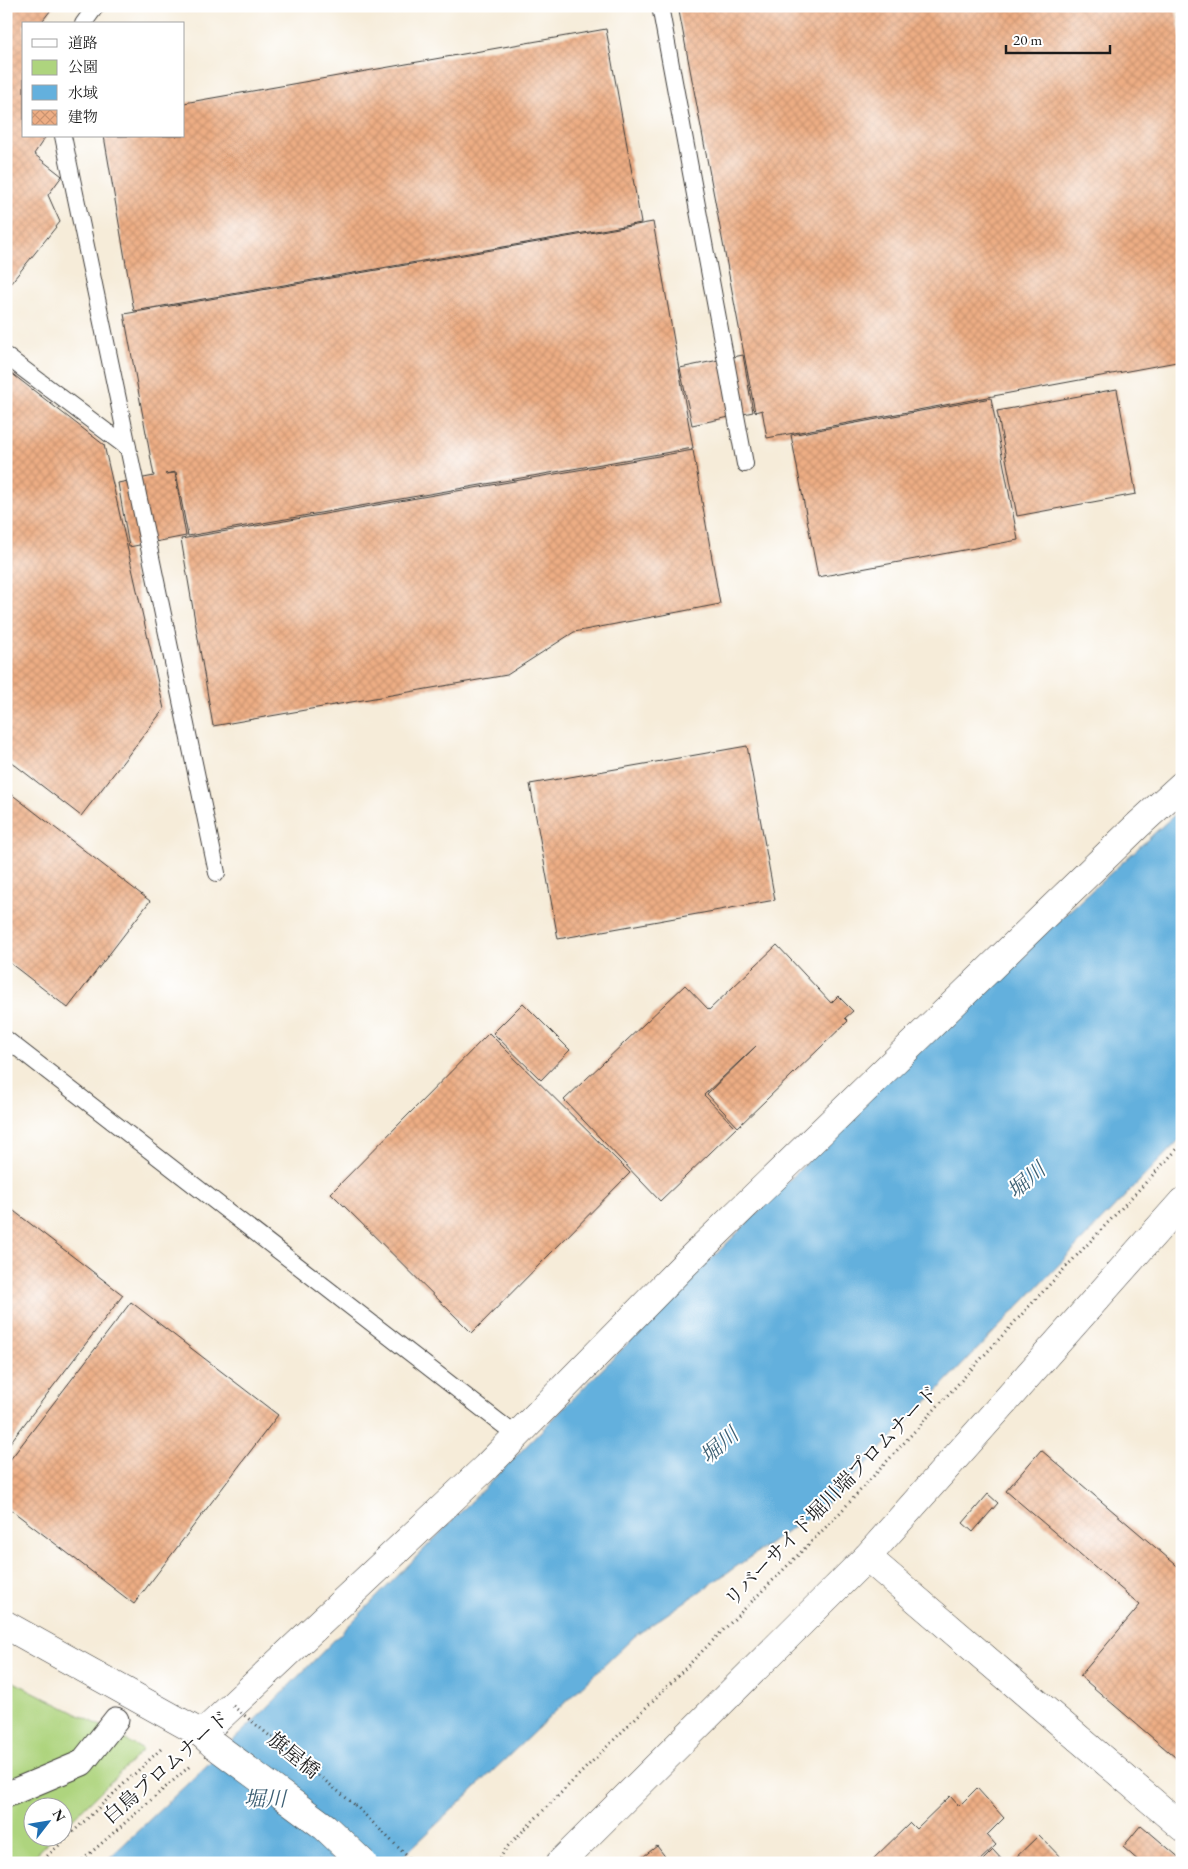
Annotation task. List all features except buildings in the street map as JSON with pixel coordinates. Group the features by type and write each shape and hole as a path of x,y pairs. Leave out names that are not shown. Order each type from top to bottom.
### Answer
{"street":[{"path":"208,1739 486,1467 686,1263 1137,826 1182,785"},
{"path":"560,1863 868,1558 1182,1202"},
{"path":"868,1558 1182,1827"},
{"name":"旗屋橋","path":"6,1625 208,1739 325,1827 364,1863"},
{"path":"6,1795 82,1763 116,1720"}],"lane":[{"path":"84,22 96,6"},
{"path":"660,6 745,464"},
{"path":"63,138 217,873"},
{"path":"6,356 128,448"},
{"path":"6,1039 517,1436"}],"path":[{"name":"リバーサイド堀川端プロムナード","path":"497,1863 507,1846 835,1518 1035,1300 1182,1144"},
{"name":"旗屋橋","path":"243,1704 355,1805 414,1863"},
{"name":"白鳥プロムナード","path":"40,1863 162,1748"},
{"name":"白鳥プロムナード","path":"79,1863 192,1764"}],"green space":[{"path":"6,1678 109,1730 143,1750 72,1819 72,1796 22,1796 22,1846 44,1846 26,1863 6,1863"}],"water":[{"name":"堀川","path":"1182,808 1182,1137 860,1471 823,1507 635,1636 396,1863 104,1863 264,1711 928,1040"}]}
